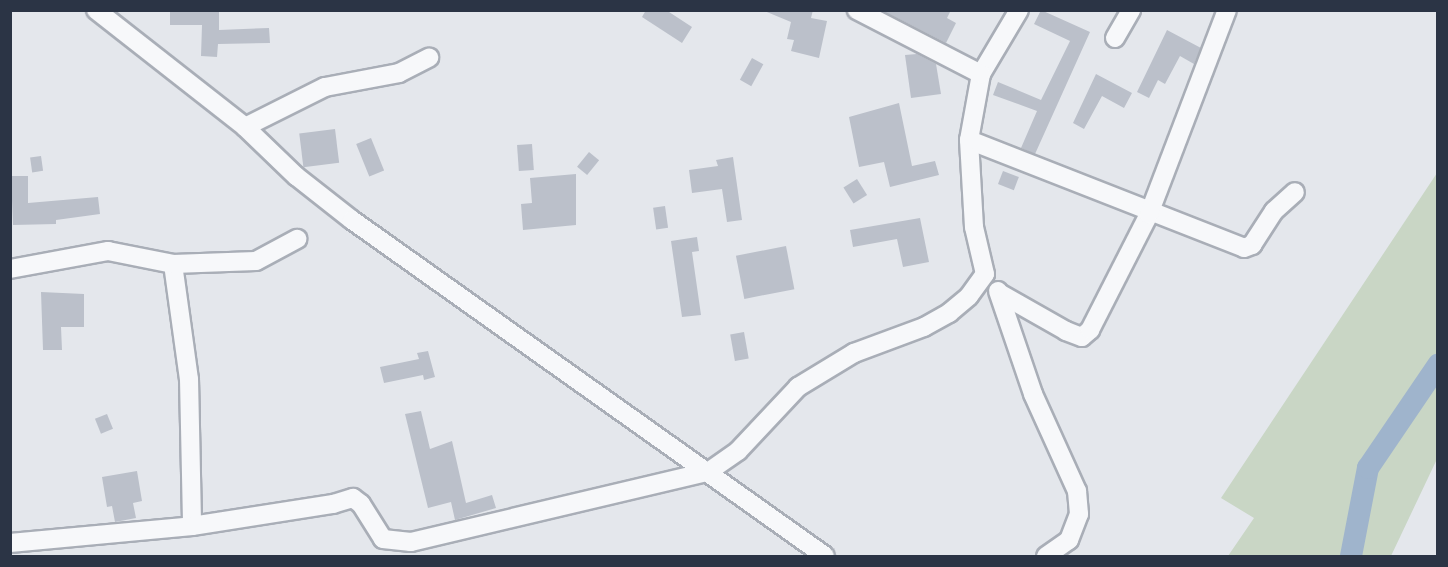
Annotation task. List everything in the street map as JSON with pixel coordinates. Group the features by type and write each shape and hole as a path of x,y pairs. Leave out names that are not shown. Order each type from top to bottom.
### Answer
{"street":[{"path":"96,10 245,127 296,176 352,220 629,420 708,472 825,556"},
{"path":"857,10 981,74"},
{"path":"1018,10 981,74 969,140 974,227 985,274 1001,294 1033,394 1077,491 1079,514 1069,540 1046,556"},
{"path":"1115,38 1131,10"},
{"path":"1001,294 1082,337 1090,330 1149,214 1227,10"},
{"path":"245,127 325,87 399,73 429,58"},
{"path":"969,140 1149,214 1244,248 1252,245 1274,211 1295,192"},
{"path":"10,269 108,251 173,264 256,261 297,239"},
{"path":"173,264 189,379 192,526"},
{"path":"10,543 192,526 352,498 361,504 383,539 411,542 708,472 738,451 798,387 854,353 924,327 949,313 969,296 985,274"}],"green space":[{"path":"1437,173 1437,459 1391,556 1228,556 1254,518 1221,498"}],"building":[{"path":"170,10 219,10 219,30 269,28 270,43 218,44 217,57 201,56 202,25 170,25"},
{"path":"646,10 666,10 692,27 682,43 642,17"},
{"path":"762,10 813,10 811,18 827,21 819,58 791,51 794,40 787,39 791,22"},
{"path":"882,10 951,10 947,18 956,23 946,43"},
{"path":"1041,10 1090,32 1035,154 1021,148 1037,111 993,95 998,82 1041,100 1070,41 1034,24"},
{"path":"1167,30 1201,48 1194,64 1180,56 1165,84 1158,80 1149,98 1137,92"},
{"path":"917,54 936,64 941,94 911,98 905,55"},
{"path":"752,58 763,64 751,86 740,80"},
{"path":"1096,74 1132,93 1124,108 1102,96 1084,129 1073,123"},
{"path":"899,103 912,166 935,161 939,175 890,187 884,162 859,167 849,117"},
{"path":"335,129 339,163 303,167 299,133"},
{"path":"371,138 384,170 369,176 356,144"},
{"path":"532,144 534,170 519,171 517,145"},
{"path":"589,152 599,160 587,175 577,167"},
{"path":"41,156 43,171 32,172 30,158"},
{"path":"733,157 742,220 727,222 722,189 692,193 689,170 718,166 716,160"},
{"path":"1003,171 1019,177 1014,190 998,184"},
{"path":"576,174 576,225 523,230 521,204 532,203 530,178"},
{"path":"11,176 28,176 28,203 98,197 100,214 56,220 56,224 13,225"},
{"path":"857,179 867,195 853,204 843,187"},
{"path":"665,206 668,228 656,229 653,208"},
{"path":"920,218 929,262 903,267 897,239 853,247 850,230"},
{"path":"697,237 699,251 692,252 701,315 682,317 671,241"},
{"path":"786,246 794,289 744,299 736,256"},
{"path":"41,292 84,294 84,327 61,327 62,350 43,350"},
{"path":"744,332 749,359 735,361 730,334"},
{"path":"428,351 435,377 424,380 423,375 384,383 380,367 419,359 417,353"},
{"path":"421,411 430,449 452,441 466,503 492,495 496,508 455,520 451,502 428,508 405,414"},
{"path":"107,414 113,429 101,434 95,419"},
{"path":"137,471 142,501 133,503 136,518 115,522 112,506 107,507 102,477"}],"waterway":[{"path":"1351,556 1368,468 1438,365"}]}
